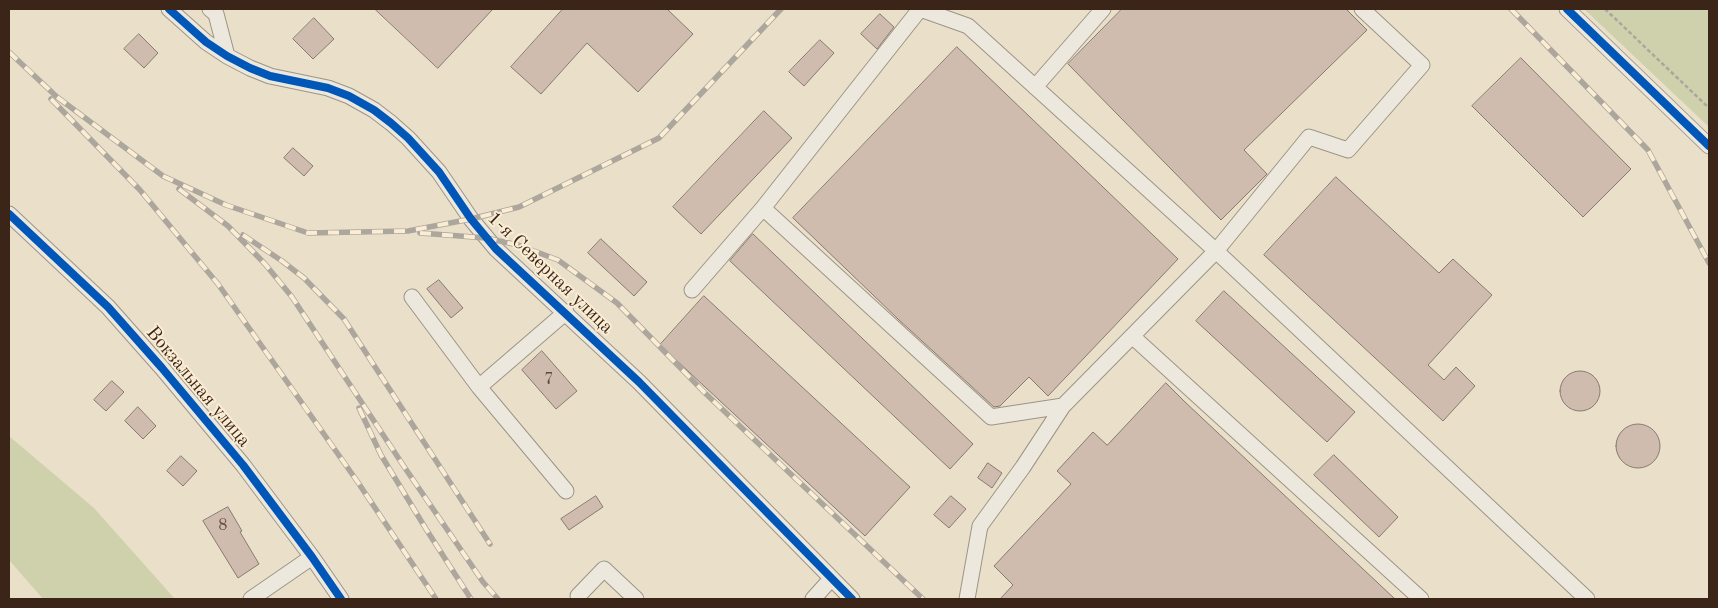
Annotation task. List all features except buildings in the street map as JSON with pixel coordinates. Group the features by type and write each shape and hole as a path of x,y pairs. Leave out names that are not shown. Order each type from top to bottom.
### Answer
{"street":[{"name":"1-я Северная улица","path":"169,9 206,42 250,68 270,76 328,88 349,96 392,123 439,172 486,238 639,382 852,599"},
{"path":"210,9 216,14 227,56"},
{"path":"692,290 764,208 920,9 968,26 1216,251 1587,599"},
{"path":"1035,87 1103,9"},
{"path":"967,599 980,526 1023,467 1063,406 1216,251 1309,137 1348,150 1422,65 1362,9"},
{"path":"1567,9 1709,146"},
{"path":"764,208 991,417 1063,406"},
{"name":"Вокзальная улица","path":"9,214 108,307 162,368 243,465 341,599"},
{"path":"412,298 479,387 566,491"},
{"path":"479,387 566,312"},
{"path":"1132,336 1421,599"},
{"path":"251,599 312,558"},
{"path":"578,596 604,569 636,599"},
{"path":"813,599 831,579"}],"path":[{"path":"1605,9 1709,108"}],"green space":[{"path":"1584,9 1709,9 1709,127"},
{"path":"9,436 94,508 175,599 43,599 9,560"}],"railway":[{"path":"9,52 57,97 163,176 226,205 308,233 408,231 471,219 519,207 659,138 781,9"},
{"path":"1511,9 1648,150 1709,263"},
{"path":"51,99 140,190 218,284 357,481 436,599"},
{"path":"179,189 228,226 265,264 292,297 405,468 483,582 498,599"},
{"path":"420,233 486,238 518,245 558,260 617,303 705,393 923,599"},
{"path":"243,235 304,278 344,319 490,544"},
{"path":"359,408 381,455 471,599"}],"cycle path":[{"path":"169,9 206,42 250,68 270,76 328,88 349,96 374,110 391,123 408,138 439,172 471,219 496,249 639,382 852,599"},
{"path":"1567,9 1709,146"},
{"path":"9,214 108,307 162,368 243,465 341,599"}]}
